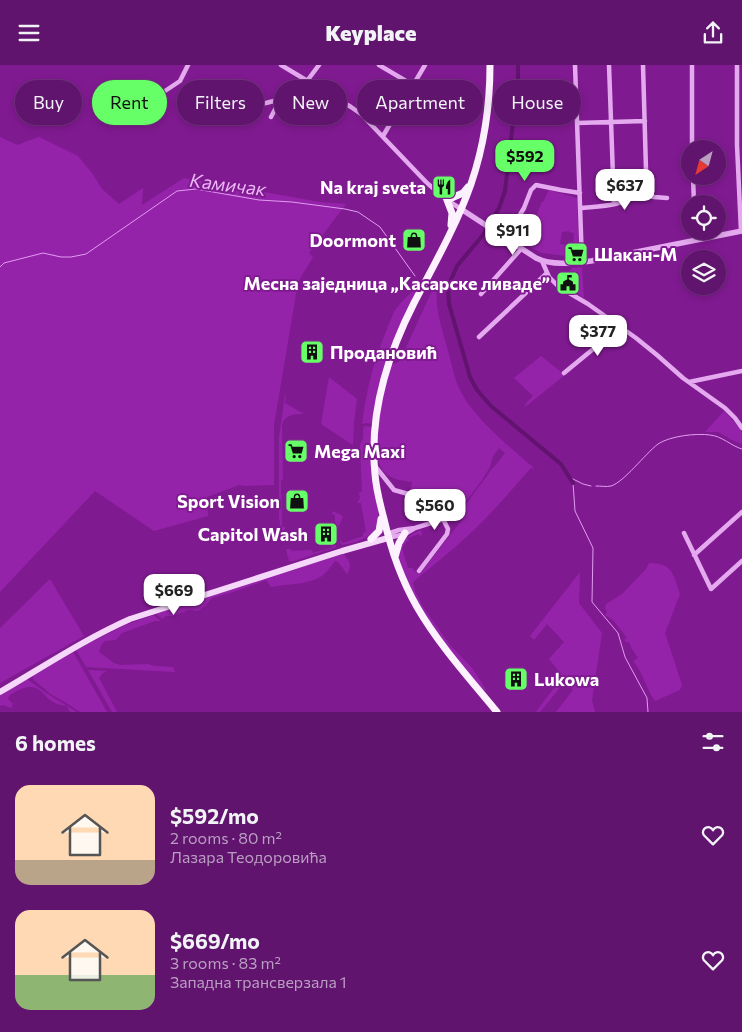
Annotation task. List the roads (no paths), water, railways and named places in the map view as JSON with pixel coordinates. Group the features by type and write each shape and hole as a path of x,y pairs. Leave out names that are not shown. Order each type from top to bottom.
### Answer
{"main road":[{"path":"490,65 486,121 472,183 451,230 405,321 390,357 378,410 374,466 388,536 408,591 428,625 447,651 497,712"},
{"path":"451,230 452,213 447,200 463,193 472,183"},
{"path":"0,692 89,640 130,619 362,544 377,534 380,527 381,508"},
{"path":"395,559 399,543 406,533"},
{"path":"371,539 388,536"},
{"path":"362,544 369,544 388,536"}],"street":[{"path":"167,90 180,81 188,65"},
{"path":"281,65 305,80"},
{"path":"308,80 319,65"},
{"path":"379,65 405,80"},
{"path":"417,80 425,65"},
{"path":"575,65 576,80"},
{"path":"609,65 614,204"},
{"path":"580,209 614,204 630,198 638,192 643,183 646,176 643,65"},
{"path":"692,65 692,140"},
{"path":"726,234 742,231 737,145 737,65"},
{"path":"347,104 361,114 427,183 447,200 542,261 582,262 697,240"},
{"path":"272,117 274,113"},
{"path":"581,123 645,121"},
{"path":"383,136 390,125"},
{"path":"577,125 582,262"},
{"path":"506,238 534,186 539,185 580,193"},
{"path":"638,192 654,197 667,198"},
{"path":"481,293 521,249"},
{"path":"542,261 547,273 559,287 588,304 649,348 689,382 725,408 742,428"},
{"path":"479,337 547,273"},
{"path":"564,373 620,327"},
{"path":"689,382 742,371"},
{"path":"374,466 394,490 437,502 446,518 447,534 418,571"},
{"path":"694,555 742,512"},
{"path":"388,536 398,530 415,528 446,518"},
{"path":"388,536 406,533 415,528"},
{"path":"684,533 711,589 742,561"}],"waterway":[{"path":"518,65 505,191 499,208 483,235 457,266 448,287 449,304 470,377 477,390 491,406 561,464 573,483"},
{"name":"Камичак","path":"0,267 4,263 43,253 61,257 86,254 177,191 196,189 259,200 292,202 358,212 380,227 415,276"},
{"path":"596,486 609,486 616,483 628,474 658,444 676,437 704,434 722,439 742,449"},
{"path":"569,477 591,486"},
{"path":"573,483 575,511 593,548 592,602 618,633 625,657 647,698 648,712"}],"place":[{"name":"Na kraj sveta","path":"444,187"},
{"name":"Doormont","path":"414,240"},
{"name":"Шакан-М","path":"576,254"},
{"name":"Месна заједница „Касарске ливаде”","path":"568,283"},
{"name":"Продановић","path":"312,352"},
{"name":"Mega Maxi","path":"296,451"},
{"name":"Sport Vision","path":"297,501"},
{"name":"Capitol Wash","path":"326,534"},
{"name":"Lukowa","path":"516,679"}]}
